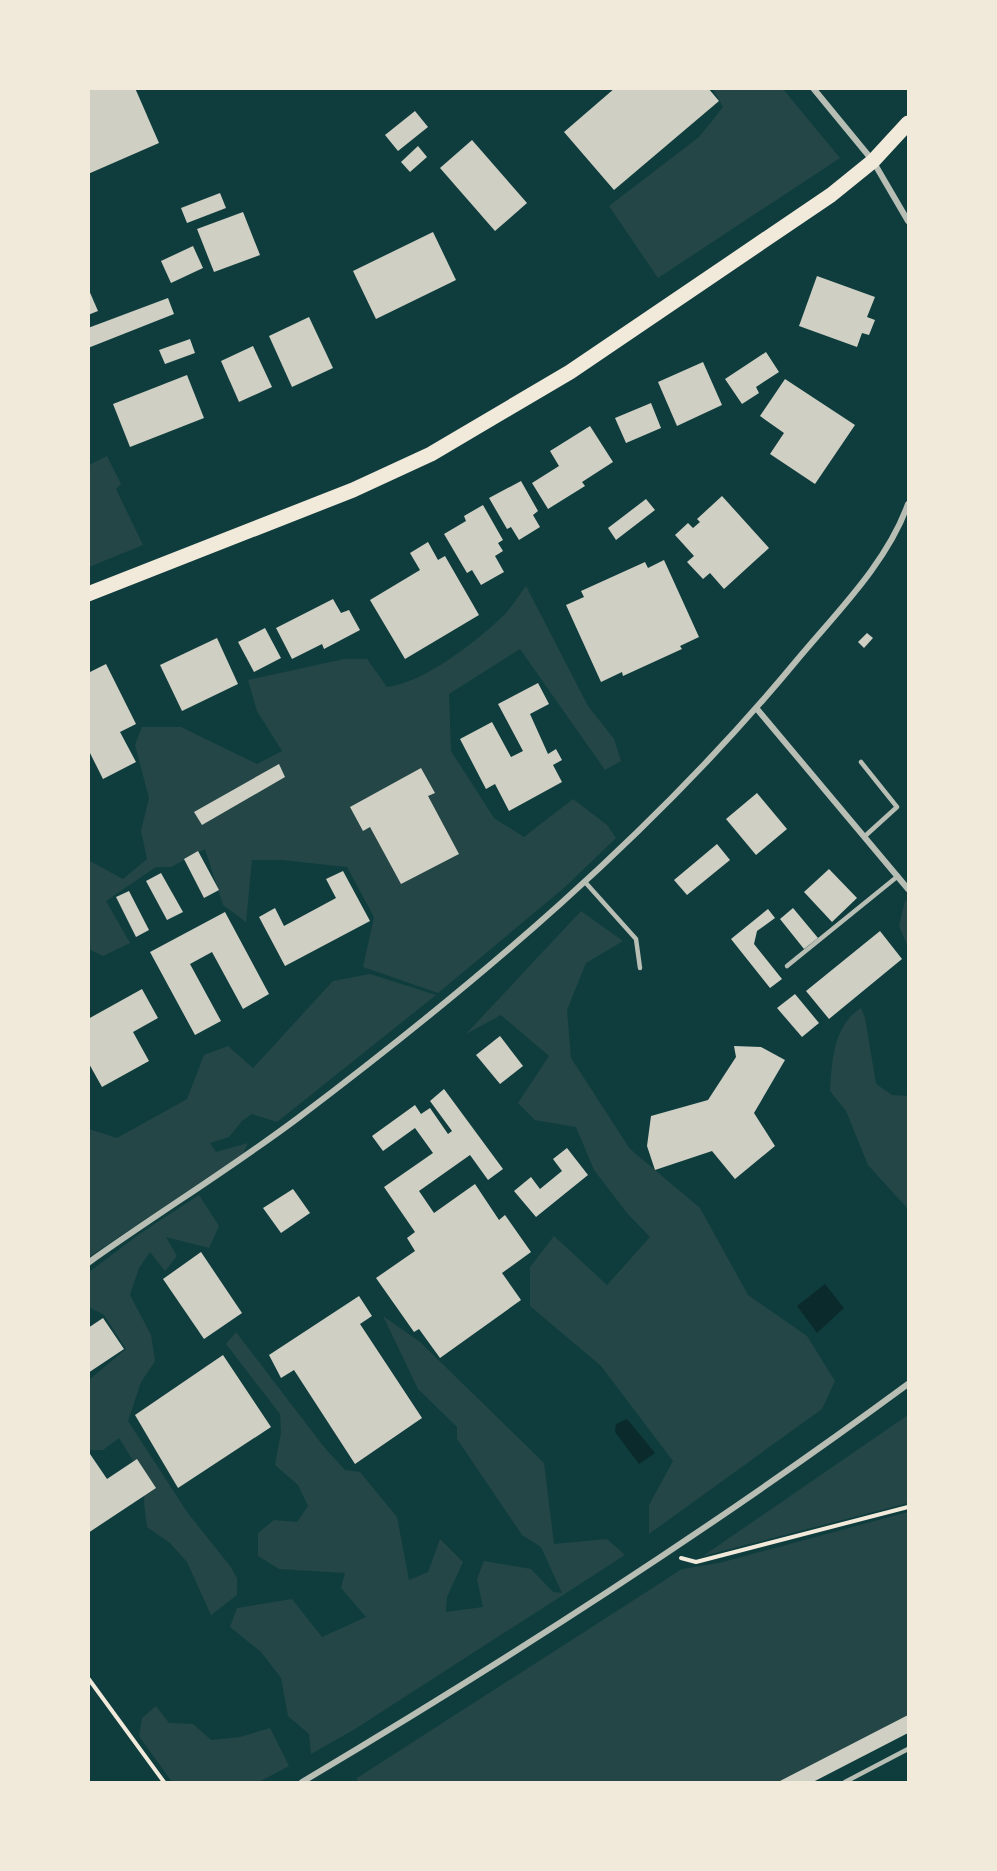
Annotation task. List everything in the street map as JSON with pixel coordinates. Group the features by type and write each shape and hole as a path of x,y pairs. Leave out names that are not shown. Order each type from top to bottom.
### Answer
{"main road":[{"path":"88,594 353,490 431,454 570,372 831,195 873,161 909,123"}],"street":[{"path":"813,88 873,161 909,221"},
{"path":"88,1263 297,1119 410,1031 585,882 757,709 885,551 909,504"},
{"path":"757,709 909,889"},
{"path":"302,1782 477,1676 663,1554 909,1384"}],"lane":[{"path":"861,762 897,807 864,837"},
{"path":"787,966 898,876"},
{"path":"585,882 636,939 640,968"},
{"path":"845,1782 909,1749"}],"path":[{"path":"663,1554 696,1562 909,1507"},
{"path":"88,1678 164,1782"}],"shaded area":[{"path":"713,89 783,89 840,158 658,278 609,206 699,137 723,107"},
{"path":"107,456 121,484 116,489 143,545 89,567 89,465"},
{"path":"526,586 588,706 614,739 621,761 605,770 520,649 449,694 451,751 494,818 524,837 573,799 607,825 616,838 565,887 438,993 363,967 374,917 347,867 282,860 252,860 246,922 223,905 205,849 171,867 156,867 106,901 130,943 103,956 89,949 88,860 123,879 147,859 141,831 149,798 135,745 142,727 181,727 257,764 282,751 257,711 248,680 344,659 367,659 387,687 402,684 433,669 480,637 507,612"},
{"path":"908,900 908,947 899,926 905,901"},
{"path":"581,911 623,941 586,963 567,1010 571,1058 630,1149 700,1208 748,1295 807,1336 835,1381 822,1409 649,1534 649,1505 673,1461 601,1366 530,1306 530,1267 554,1236 607,1285 650,1237 627,1213 594,1170 576,1127 535,1120 518,1103 549,1056 501,1015 466,1034"},
{"path":"370,974 436,995 277,1122 252,1114 242,1121 229,1137 210,1143 216,1152 248,1143 243,1154 89,1257 89,1129 117,1138 187,1099 204,1055 228,1046 253,1068 333,981"},
{"path":"861,1008 865,1018 876,1084 892,1095 908,1096 908,1209 868,1165 846,1111 830,1091 833,1056 839,1034 845,1024"},
{"path":"199,1195 219,1226 209,1248 166,1237 177,1256 165,1271 150,1252 139,1268 130,1295 151,1335 155,1361 141,1382 128,1421 187,1512 237,1578 237,1595 211,1615 187,1562 170,1543 147,1527 144,1504 145,1480 119,1438 103,1450 89,1450 89,1380 126,1349 104,1315 89,1307 89,1272 141,1233"},
{"path":"825,1284 844,1308 817,1333 797,1306"},
{"path":"383,1316 420,1342 544,1463 554,1544 607,1539 625,1555 355,1729 311,1754 309,1734 288,1716 281,1678 261,1652 230,1627 237,1608 292,1599 322,1637 366,1617 341,1588 345,1573 279,1569 258,1556 258,1533 274,1520 297,1522 308,1506 298,1485 275,1465 281,1432 280,1414 226,1344 236,1332 324,1447 345,1470 360,1472 397,1517 409,1580 428,1572 440,1539 463,1562 447,1597 446,1612 483,1607 477,1579 484,1561 531,1569 553,1592 562,1593 541,1547 522,1535 457,1439 457,1427 418,1389"},
{"path":"908,1415 908,1503 703,1556"},
{"path":"627,1419 655,1453 639,1464 615,1432 616,1424"},
{"path":"908,1512 908,1715 778,1782 357,1782 357,1778 682,1569 719,1563"},
{"path":"156,1706 169,1723 193,1724 211,1740 240,1737 270,1728 289,1766 259,1782 172,1782 139,1736 142,1718"}],"building":[{"path":"88,88 135,88 159,143 88,174"},
{"path":"615,88 708,88 719,101 614,190 564,132"},
{"path":"415,111 428,127 398,151 385,135"},
{"path":"472,140 527,203 495,231 440,168"},
{"path":"418,146 427,157 410,172 401,162"},
{"path":"220,193 226,208 187,223 181,208"},
{"path":"243,212 260,255 214,272 197,229"},
{"path":"433,232 456,280 376,319 353,271"},
{"path":"193,246 203,268 171,283 161,261"},
{"path":"817,276 875,297 867,317 875,320 869,335 862,333 857,347 799,326"},
{"path":"88,288 98,311 88,315"},
{"path":"168,298 174,314 88,348 88,328"},
{"path":"309,317 333,368 292,387 269,336"},
{"path":"190,339 195,353 165,364 159,350"},
{"path":"253,346 272,387 239,402 221,361"},
{"path":"766,352 779,372 756,387 759,393 742,404 725,379"},
{"path":"703,362 722,405 677,426 658,382"},
{"path":"187,375 204,418 130,447 113,404"},
{"path":"785,379 855,425 815,484 770,454 784,433 760,416"},
{"path":"651,403 661,428 626,443 615,418"},
{"path":"590,426 613,462 582,482 585,486 548,509 532,483 559,466 550,451"},
{"path":"521,481 538,511 533,515 540,527 519,540 511,527 507,529 489,498"},
{"path":"722,496 769,548 724,589 710,573 703,579 687,562 694,556 675,535 688,523 693,528 700,522 697,519"},
{"path":"646,499 655,510 616,540 608,528"},
{"path":"483,505 503,540 498,543 503,551 495,556 504,572 481,585 472,570 467,573 444,534 466,521 464,516"},
{"path":"428,542 438,560 445,556 479,615 405,659 370,600 420,570 410,553"},
{"path":"664,560 699,637 680,646 682,649 623,676 622,672 601,682 566,605 584,597 581,591 645,562 648,568"},
{"path":"333,599 341,613 349,610 360,630 324,649 322,644 292,659 276,628"},
{"path":"265,628 281,658 254,672 238,642"},
{"path":"867,633 873,638 864,648 858,642"},
{"path":"217,638 238,684 182,711 160,665"},
{"path":"106,664 136,724 120,732 136,762 103,779 88,749 88,673"},
{"path":"538,683 549,704 530,714 548,754 556,749 562,760 553,765 562,782 509,811 495,784 486,789 460,739 492,722 511,757 523,751 498,704"},
{"path":"279,764 285,777 202,825 194,812"},
{"path":"421,768 435,793 428,796 459,854 401,884 370,827 363,831 350,807"},
{"path":"757,793 787,829 756,855 726,819"},
{"path":"717,844 730,860 687,895 674,880"},
{"path":"198,851 219,890 204,898 184,859"},
{"path":"829,869 857,898 832,922 804,892"},
{"path":"343,871 370,921 285,966 259,917 275,908 284,926 336,898 326,879"},
{"path":"161,873 183,912 167,920 146,881"},
{"path":"129,891 149,930 136,937 116,897"},
{"path":"793,908 818,938 804,949 780,919"},
{"path":"768,909 775,918 757,931 754,944 782,979 770,988 731,939"},
{"path":"225,912 269,994 243,1009 212,952 190,964 221,1021 195,1035 150,952"},
{"path":"880,931 902,959 829,1019 806,991"},
{"path":"142,989 158,1018 133,1032 149,1061 102,1087 88,1062 88,1019"},
{"path":"795,994 819,1023 802,1037 777,1008"},
{"path":"500,1036 523,1066 500,1084 476,1055"},
{"path":"734,1046 761,1047 785,1060 754,1113 775,1146 735,1179 712,1151 655,1170 647,1146 651,1116 708,1100 736,1057"},
{"path":"444,1089 503,1169 488,1180 470,1155 419,1191 434,1213 475,1184 499,1220 505,1215 531,1252 502,1273 521,1300 440,1358 419,1329 414,1332 376,1278 415,1251 407,1238 415,1232 384,1187 433,1153 415,1128 383,1151 372,1136 415,1105 421,1114 430,1108 448,1134 452,1131 430,1101"},
{"path":"567,1148 588,1175 536,1217 514,1191 531,1177 540,1189 562,1171 553,1159"},
{"path":"293,1189 310,1213 281,1233 263,1208"},
{"path":"201,1252 242,1313 204,1339 163,1279"},
{"path":"359,1296 372,1316 360,1324 422,1418 355,1464 294,1370 281,1378 269,1355"},
{"path":"103,1318 124,1349 88,1373 88,1328"},
{"path":"223,1355 271,1427 178,1488 135,1415"},
{"path":"88,1451 107,1479 137,1459 156,1488 88,1533"},
{"path":"908,1715 908,1733 813,1782 778,1782"}]}
